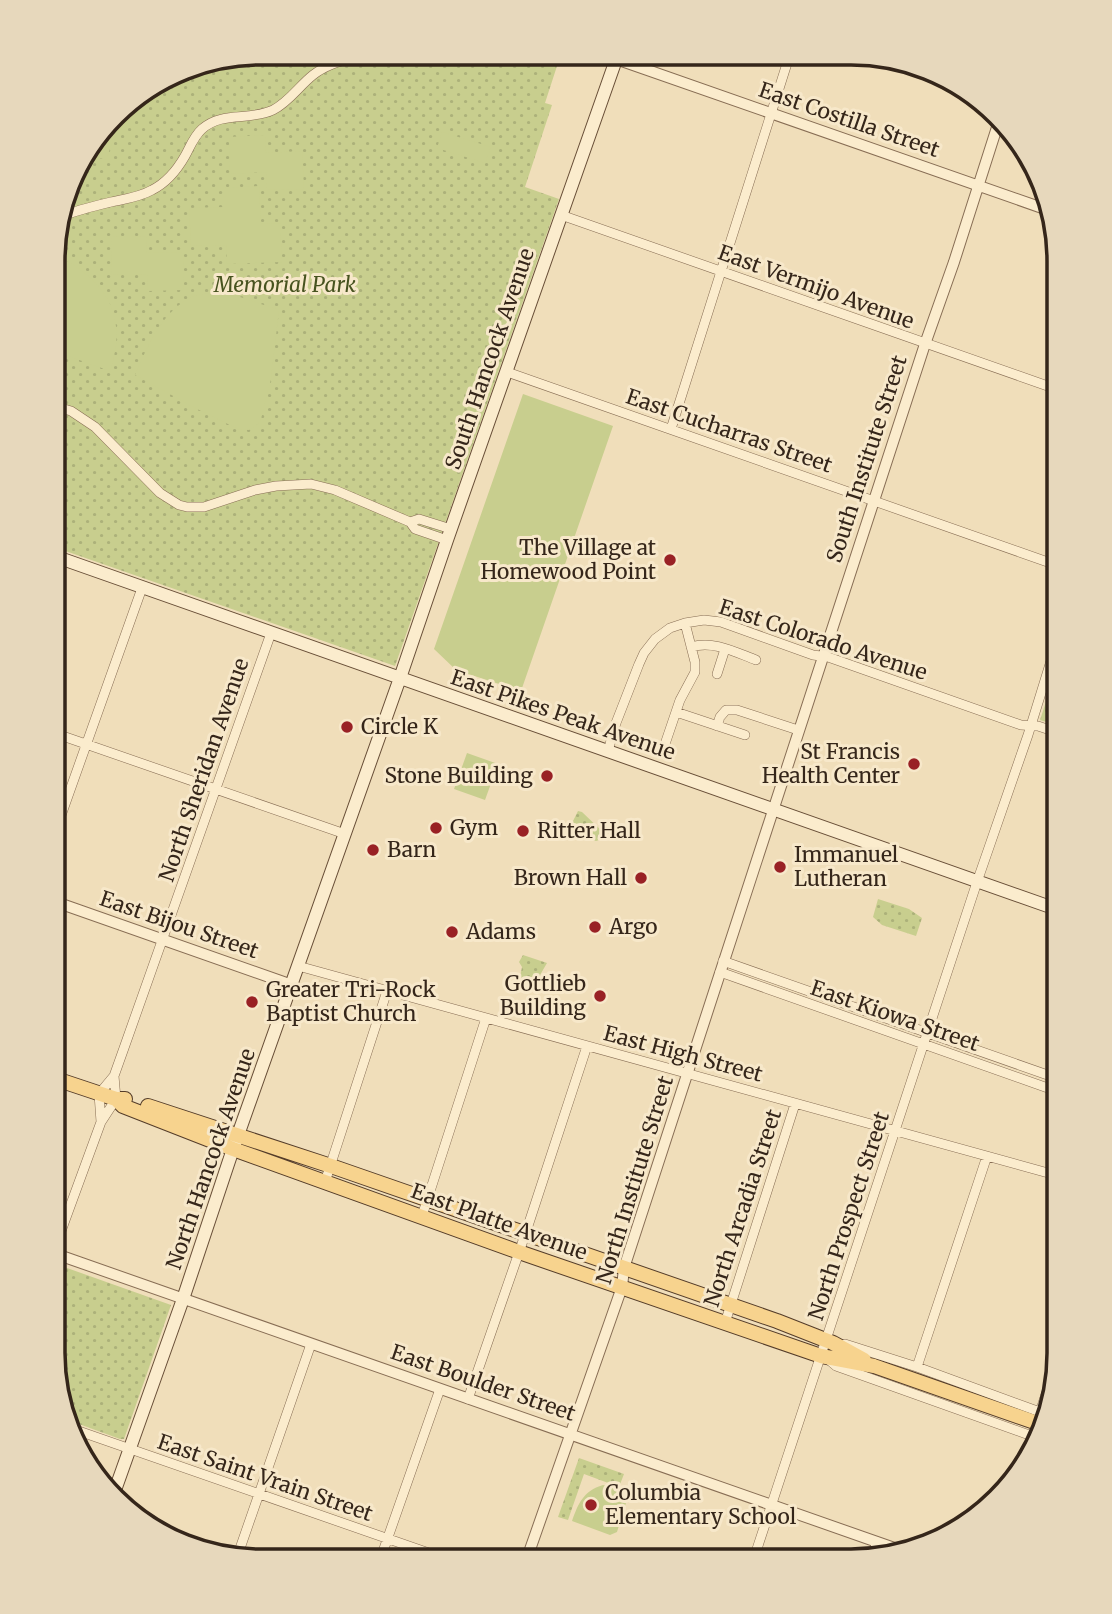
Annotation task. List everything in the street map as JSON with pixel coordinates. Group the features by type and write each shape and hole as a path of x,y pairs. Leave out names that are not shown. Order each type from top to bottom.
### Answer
{"main road":[{"name":"South Hancock Avenue","path":"400,678 614,65"},
{"name":"East Pikes Peak Avenue","path":"65,560 1047,906"},
{"name":"North Hancock Avenue","path":"117,1486 400,678"},
{"name":"East Platte Avenue","path":"65,1082 116,1099 124,1098 331,1166 730,1305 829,1341 874,1366"},
{"name":"East Platte Avenue","path":"116,1099 123,1106 233,1149 519,1252 824,1357 874,1366 1034,1423"}],"street":[{"path":"70,214 154,190 175,170 203,128 225,117 255,116 273,110 310,77 330,65"},
{"name":"East Costilla Street","path":"641,65 1040,207"},
{"path":"671,429 787,65"},
{"name":"South Institute Street","path":"773,809 996,130"},
{"name":"East Vermijo Avenue","path":"561,215 1047,386"},
{"name":"East Cucharras Street","path":"507,372 1047,562"},
{"path":"65,409 95,427 160,493 179,505 204,507 267,488 287,484 312,484 335,490 410,522 415,529 449,534"},
{"path":"65,804 142,588"},
{"name":"East Colorado Avenue","path":"608,751 644,653 655,639 670,628 704,621 721,622 1021,725 1047,729"},
{"path":"664,747 680,700 695,672 685,623"},
{"name":"North Sheridan Avenue","path":"99,1094 114,1076 271,633"},
{"path":"691,647 712,645 756,660"},
{"path":"717,674 725,649"},
{"name":"North Prospect Street","path":"757,1549 824,1357 977,881 1047,674"},
{"path":"717,726 726,710 737,710 798,730"},
{"path":"676,712 745,735"},
{"path":"65,737 345,835"},
{"name":"North Institute Street","path":"530,1549 622,1287 624,1268 773,809"},
{"name":"East Bijou Street","path":"65,905 292,985"},
{"name":"East High Street","path":"298,966 1047,1173"},
{"name":"East Kiowa Street","path":"721,967 928,1032 1047,1075"},
{"name":"East Kiowa Street","path":"721,967 1047,1088"},
{"path":"325,1182 387,991"},
{"path":"422,1216 486,1018"},
{"path":"468,1399 587,1046"},
{"name":"North Sheridan Avenue","path":"114,1076 116,1099"},
{"path":"99,1094 101,1122"},
{"path":"65,1219 101,1122 116,1099"},
{"name":"North Arcadia Street","path":"724,1323 795,1104"},
{"path":"917,1367 987,1156"},
{"name":"East Boulder Street","path":"65,1257 887,1545"},
{"path":"829,1341 844,1343 917,1367 1034,1423"},
{"path":"240,1548 311,1344"},
{"path":"824,1357 836,1366 1034,1423"},
{"path":"384,1549 440,1389"},
{"name":"East Saint Vrain Street","path":"82,1432 417,1549"},
{"path":"875,1547 877,1542"}],"green space":[{"name":"Memorial Park","path":"261,65 557,65 545,103 552,105 525,187 559,199 395,666 65,551 65,261 71,210 91,163 105,142 132,114 163,91 210,71"},
{"path":"117,129 106,160 95,157"},
{"path":"442,132 491,147 485,163 437,148"},
{"path":"265,135 266,153 302,151 304,189 267,190 266,172 230,174 229,137"},
{"path":"259,186 261,224 280,223 282,262 227,264 226,245 191,246 189,208 224,207 224,188"},
{"path":"146,236 147,253 183,252 184,290 148,291 147,274 112,275 111,237"},
{"path":"65,260 91,278 110,303 117,334 110,371 65,355"},
{"path":"228,293 279,310 271,379 261,419 249,430 238,429 135,375 157,330 173,310 194,296"},
{"path":"523,394 613,426 521,691 456,670 434,649"},
{"path":"1047,699 1047,722 1040,720"},
{"path":"467,753 498,764 485,800 454,789"},
{"path":"578,811 604,833 602,839 596,841 575,834 573,821"},
{"path":"878,899 909,909 922,918 916,936 882,925 873,917"},
{"path":"523,955 547,963 536,982 532,983 520,977 522,967 519,962"},
{"path":"65,1267 171,1305 124,1439 78,1424 75,1416 65,1366"},
{"path":"579,1458 624,1474 619,1487 584,1474 568,1520 558,1517"},
{"path":"603,1485 630,1490 617,1532 610,1535 572,1521 582,1499"}],"place":[{"name":"The Village at Homewood Point","path":"670,560"},
{"name":"Circle K","path":"347,727"},
{"name":"St Francis Health Center","path":"914,764"},
{"name":"Stone Building","path":"547,776"},
{"name":"Gym","path":"436,828"},
{"name":"Ritter Hall","path":"523,831"},
{"name":"Barn","path":"373,850"},
{"name":"Immanuel Lutheran","path":"780,867"},
{"name":"Brown Hall","path":"641,878"},
{"name":"Argo","path":"595,927"},
{"name":"Adams","path":"452,932"},
{"name":"Gottlieb Building","path":"600,996"},
{"name":"Greater Tri-Rock Baptist Church","path":"252,1002"},
{"name":"Columbia Elementary School","path":"591,1505"}]}
